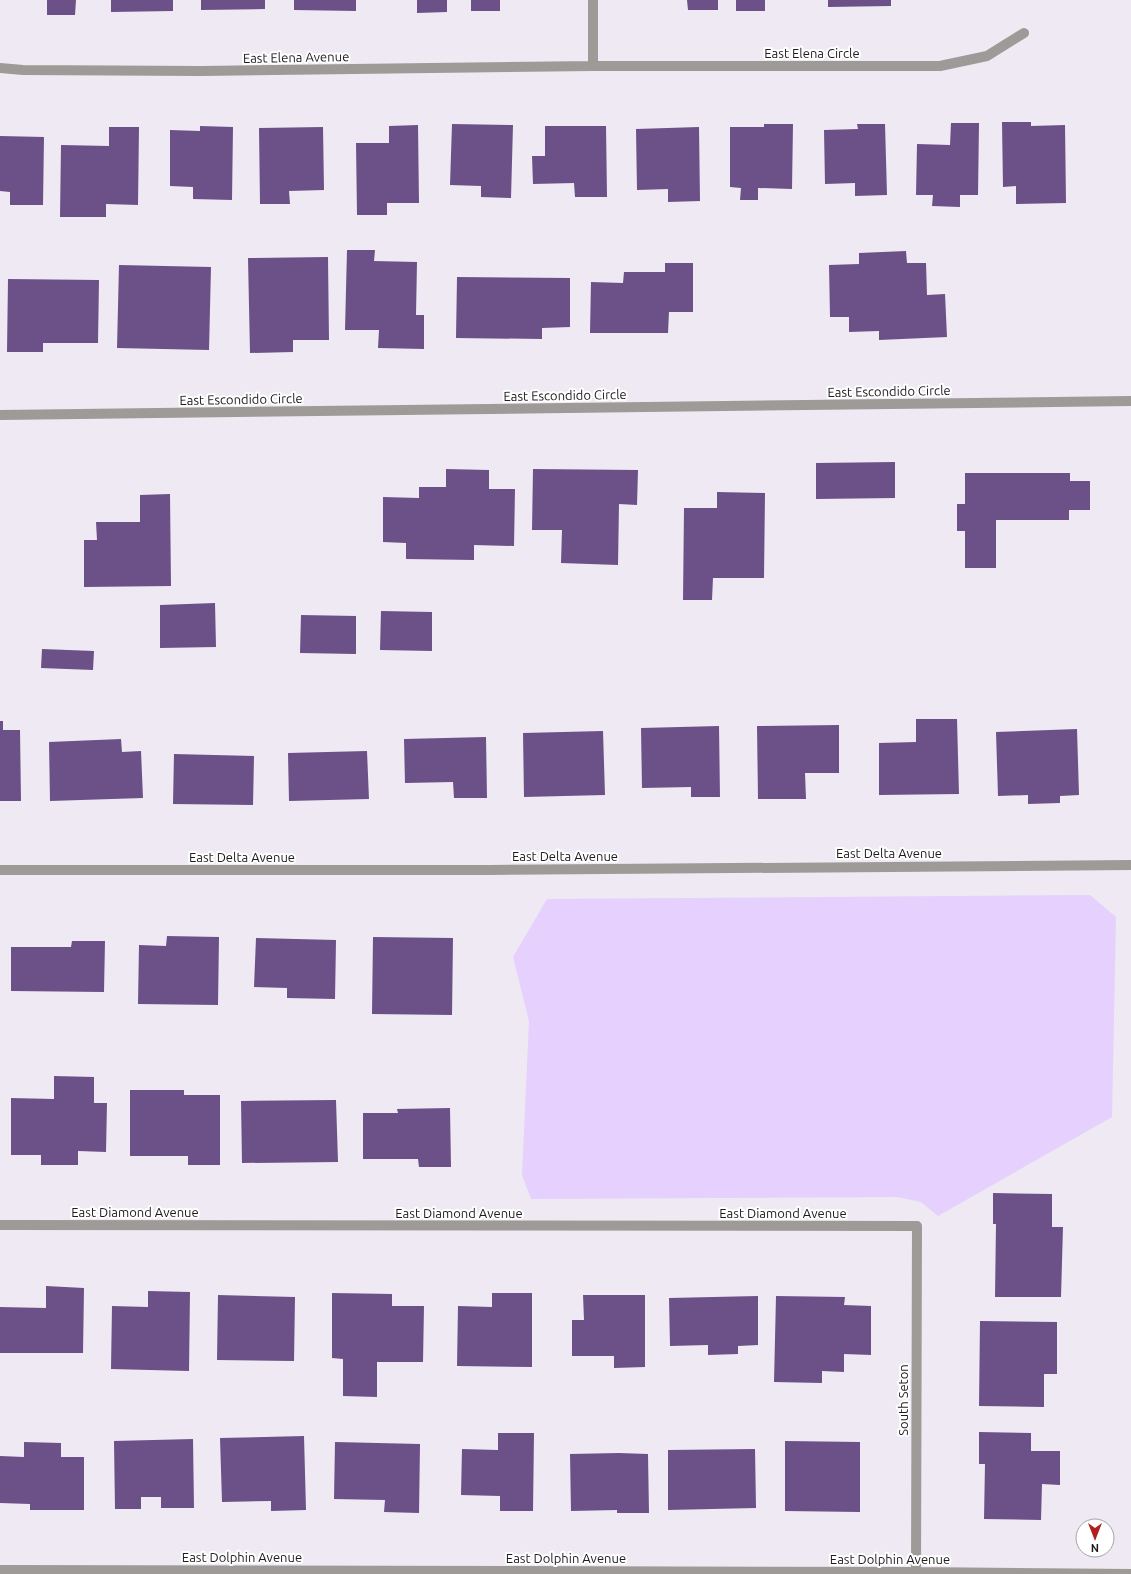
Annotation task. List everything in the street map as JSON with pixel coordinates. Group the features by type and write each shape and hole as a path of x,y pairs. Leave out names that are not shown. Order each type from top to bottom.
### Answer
{"street":[{"path":"593,0 593,66"},
{"name":"East Elena Circle","path":"593,66 940,66 987,56 1024,34"},
{"name":"East Elena Avenue","path":"0,68 23,70 201,71 593,66"},
{"name":"East Escondido Circle","path":"0,415 1131,401"},
{"name":"East Delta Avenue","path":"0,870 490,870 1131,864"},
{"name":"East Diamond Avenue","path":"0,1225 917,1226"},
{"name":"South Seton","path":"916,1573 917,1226"},
{"name":"East Dolphin Avenue","path":"0,1570 1131,1574"}],"shaded area":[{"path":"1090,895 1116,917 1112,1117 938,1216 921,1202 897,1197 531,1199 522,1175 529,1021 513,957 547,899"}],"building":[{"path":"47,0 76,0 75,15 47,15"},
{"path":"111,0 173,0 173,11 111,12"},
{"path":"201,0 265,0 265,9 201,10"},
{"path":"294,0 356,0 356,11 294,10"},
{"path":"417,0 447,0 447,12 417,13"},
{"path":"471,0 500,0 500,11 471,11"},
{"path":"687,0 718,0 718,10 688,10"},
{"path":"736,0 765,0 765,11 736,11"},
{"path":"828,0 891,0 891,6 828,7"},
{"path":"1002,122 1031,122 1031,126 1065,125 1066,203 1016,204 1016,186 1003,187"},
{"path":"951,123 979,123 978,195 960,195 960,207 932,206 933,195 916,195 917,144 950,145"},
{"path":"452,124 513,125 511,198 481,197 481,186 450,185"},
{"path":"764,124 793,124 792,189 758,188 758,200 740,200 741,188 730,187 730,127 764,127"},
{"path":"857,124 885,124 887,195 855,196 855,183 825,184 824,130 858,129"},
{"path":"418,125 419,203 387,203 387,215 357,215 356,143 389,143 389,126"},
{"path":"200,126 233,127 232,200 193,199 193,187 170,186 170,130 200,131"},
{"path":"545,126 606,126 607,197 575,197 574,183 533,184 532,156 545,156"},
{"path":"109,127 139,127 138,205 106,204 106,217 60,217 61,145 109,146"},
{"path":"323,127 324,190 289,191 290,204 260,204 259,128"},
{"path":"699,127 700,201 668,202 668,189 637,190 636,129"},
{"path":"0,136 44,137 43,205 10,205 10,192 0,191"},
{"path":"347,250 375,250 374,261 417,262 416,315 424,315 424,349 378,348 379,330 345,330"},
{"path":"906,251 907,263 926,263 927,295 945,294 947,337 879,340 879,331 849,332 849,317 830,317 829,265 859,264 859,253"},
{"path":"328,257 329,340 293,340 293,352 250,353 248,258"},
{"path":"665,263 693,263 693,312 669,312 668,333 590,333 591,282 623,283 624,272 665,272"},
{"path":"119,265 211,267 209,350 117,348"},
{"path":"457,277 570,278 570,327 542,328 542,339 456,338"},
{"path":"8,279 99,280 98,343 43,343 43,352 7,352"},
{"path":"895,462 895,498 816,499 816,463"},
{"path":"446,469 489,470 489,489 515,489 514,546 474,545 474,560 406,559 406,543 383,542 383,497 419,498 419,487 446,487"},
{"path":"533,469 638,470 637,505 619,504 618,565 561,563 562,530 532,530"},
{"path":"965,473 1070,473 1070,481 1090,481 1090,510 1069,510 1069,520 996,520 996,568 965,568 965,531 957,531 957,504 965,504"},
{"path":"717,492 765,493 764,578 713,578 712,600 683,600 684,508 717,508"},
{"path":"170,494 171,586 84,587 84,540 97,540 96,522 140,522 140,495"},
{"path":"215,603 216,647 160,648 160,605"},
{"path":"381,611 432,612 432,651 380,650"},
{"path":"301,615 356,616 356,654 300,653"},
{"path":"42,649 94,651 93,670 41,668"},
{"path":"916,719 957,719 959,794 879,795 879,743 916,742"},
{"path":"0,721 3,721 3,730 20,730 21,801 0,801"},
{"path":"839,725 839,773 805,773 806,799 758,799 757,726"},
{"path":"719,726 720,797 691,797 691,787 642,788 641,728"},
{"path":"1077,729 1079,795 1060,796 1060,803 1028,804 1028,795 998,796 996,732"},
{"path":"603,731 605,795 524,797 523,733"},
{"path":"486,737 487,798 454,798 453,782 405,783 404,739"},
{"path":"121,739 122,752 141,751 143,798 50,801 49,742"},
{"path":"367,751 369,799 289,801 288,753"},
{"path":"174,754 254,756 253,805 173,804"},
{"path":"167,936 219,937 218,1005 138,1004 139,945 166,946"},
{"path":"373,937 453,938 452,1015 372,1014"},
{"path":"256,938 336,940 335,999 287,998 287,988 254,987"},
{"path":"72,941 105,941 104,992 11,991 11,947 71,947"},
{"path":"54,1076 94,1077 94,1103 107,1103 106,1152 78,1151 78,1165 41,1165 41,1155 11,1155 11,1098 54,1099"},
{"path":"130,1090 184,1090 184,1095 220,1095 220,1165 188,1165 188,1156 130,1156"},
{"path":"336,1100 338,1162 242,1163 241,1101"},
{"path":"450,1108 451,1167 419,1167 418,1159 363,1159 363,1113 398,1113 397,1109"},
{"path":"993,1193 1052,1194 1052,1227 1063,1227 1061,1297 995,1297 996,1224 993,1224"},
{"path":"46,1286 84,1288 83,1353 0,1353 0,1307 46,1308"},
{"path":"148,1291 190,1292 189,1371 111,1369 112,1306 148,1307"},
{"path":"332,1293 392,1294 392,1306 424,1306 423,1362 377,1362 377,1397 343,1396 343,1359 332,1358"},
{"path":"492,1293 532,1293 532,1367 457,1366 458,1306 492,1307"},
{"path":"218,1295 295,1297 294,1361 217,1360"},
{"path":"583,1295 645,1295 645,1367 614,1368 614,1356 572,1356 572,1320 584,1320"},
{"path":"758,1296 758,1345 738,1346 738,1354 708,1355 708,1345 670,1346 669,1298"},
{"path":"776,1296 845,1297 844,1305 871,1306 871,1355 844,1354 844,1372 822,1371 822,1383 774,1382"},
{"path":"980,1321 1057,1322 1057,1374 1044,1374 1044,1407 979,1406"},
{"path":"979,1432 1031,1433 1031,1451 1060,1451 1060,1485 1042,1484 1041,1520 984,1519 985,1464 979,1464"},
{"path":"498,1433 534,1433 533,1511 500,1511 500,1496 461,1495 462,1449 498,1450"},
{"path":"304,1436 306,1510 271,1511 271,1501 222,1502 220,1438"},
{"path":"193,1439 194,1508 161,1508 161,1497 141,1497 141,1509 115,1509 114,1441"},
{"path":"785,1441 860,1442 860,1512 785,1511"},
{"path":"24,1442 61,1443 61,1457 84,1457 84,1510 30,1510 30,1504 0,1503 0,1456 24,1457"},
{"path":"335,1442 420,1444 419,1513 384,1512 385,1500 334,1499"},
{"path":"755,1449 756,1508 668,1510 668,1450"},
{"path":"570,1454 648,1454 649,1513 617,1513 617,1510 571,1511"}]}
